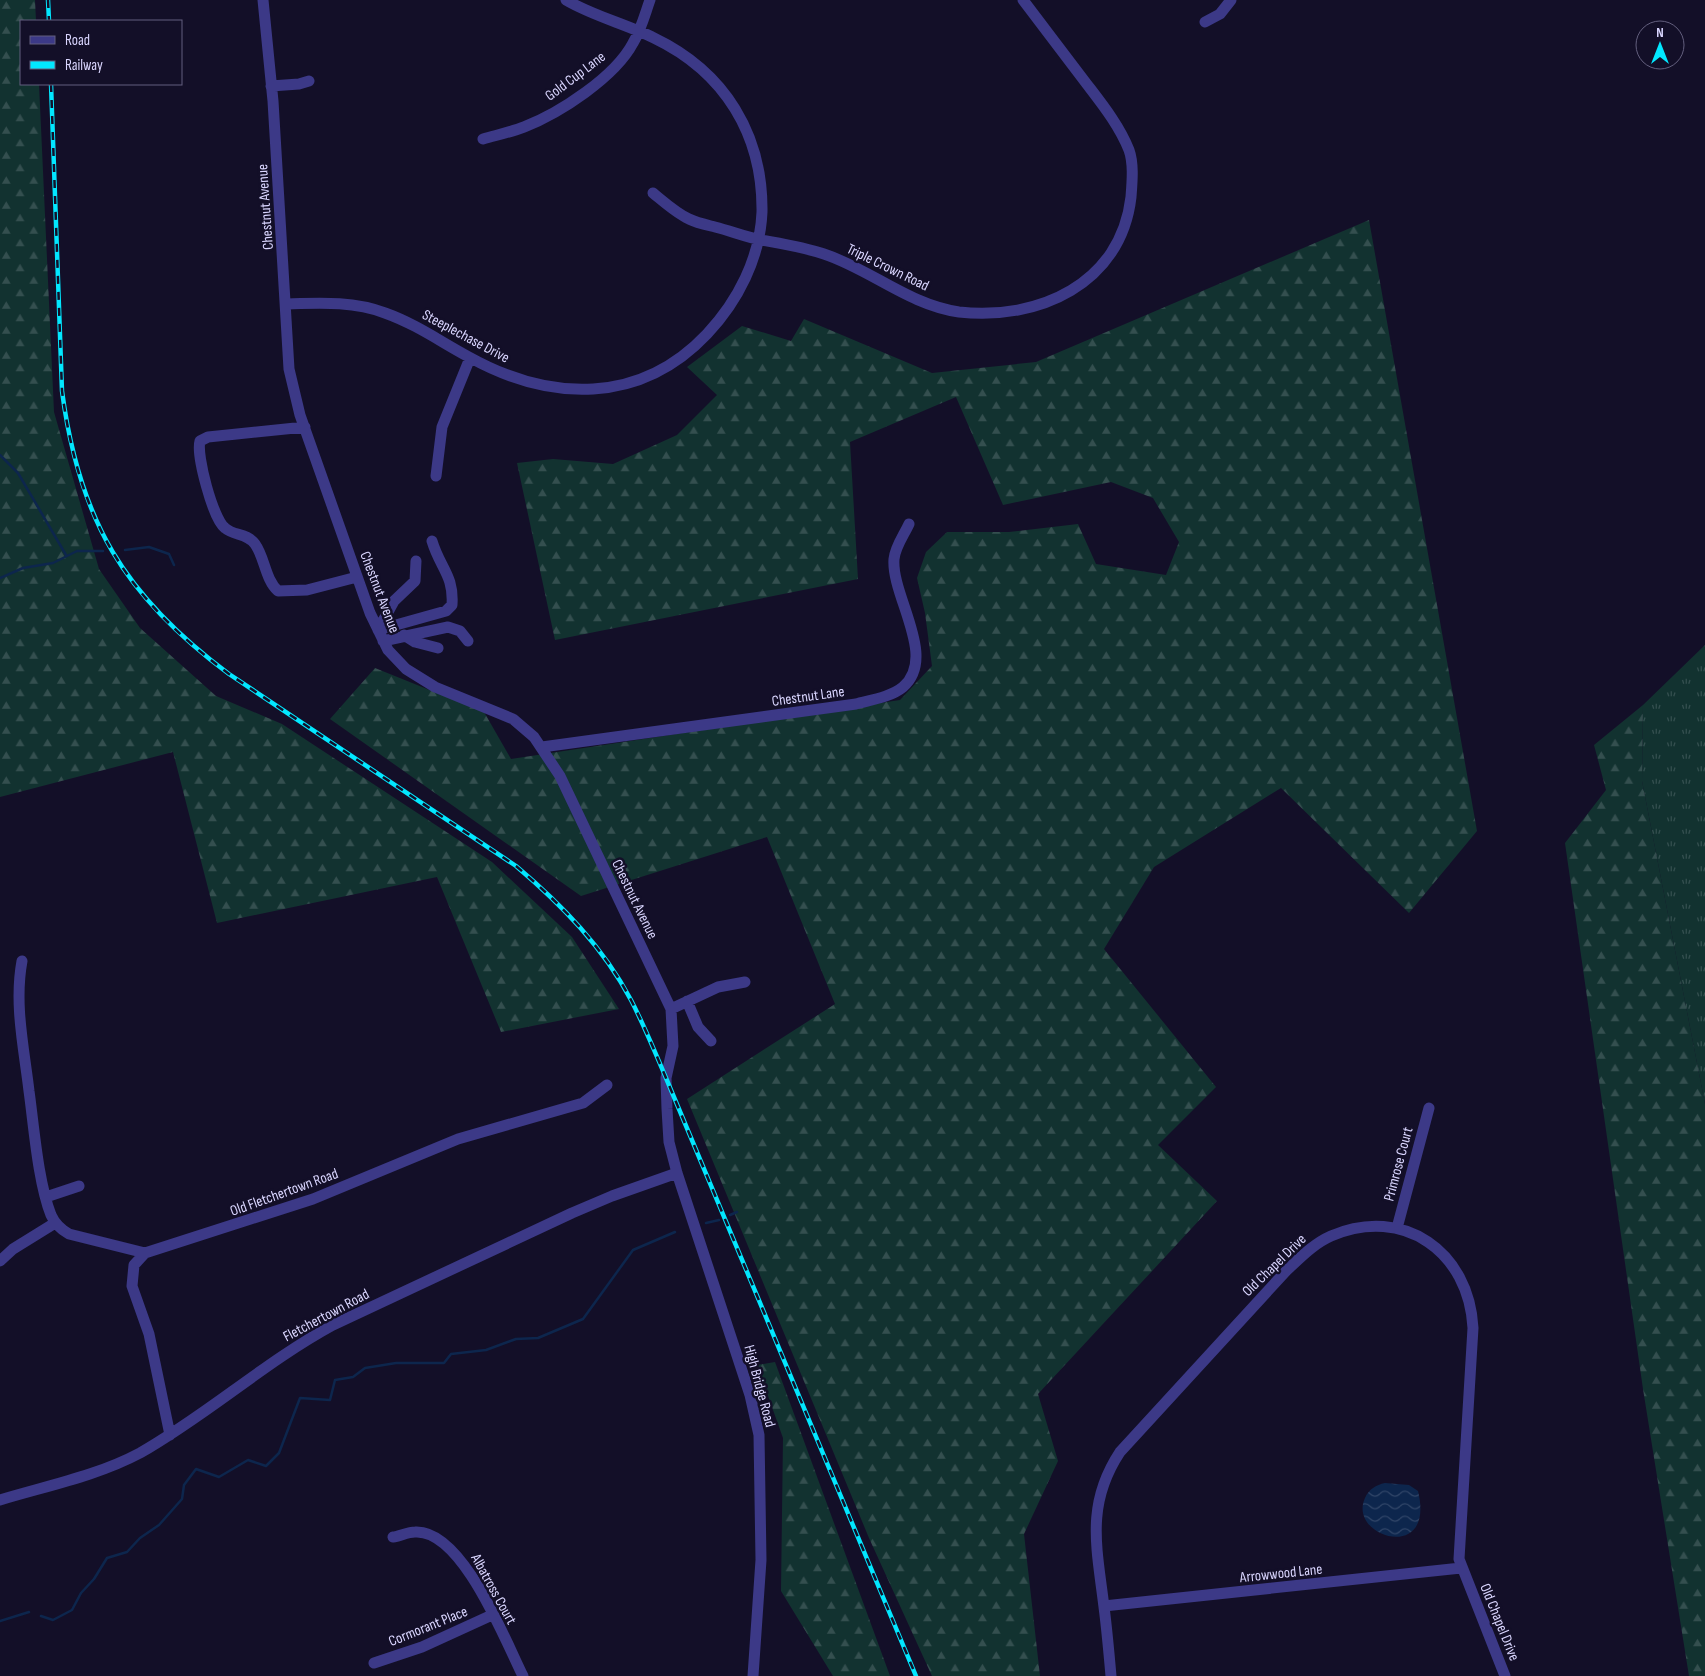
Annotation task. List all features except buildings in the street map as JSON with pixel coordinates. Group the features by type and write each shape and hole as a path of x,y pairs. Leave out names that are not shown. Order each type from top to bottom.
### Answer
{"street":[{"name":"Chestnut Avenue","path":"264,0 289,369 305,427 357,577 380,635 396,660 418,678 513,719 527,729 542,747 560,776 671,1009 673,1046 666,1078 666,1109 669,1142 677,1173"},
{"name":"Steeplechase Drive","path":"286,304 341,304 383,312 422,328 470,358 517,379 535,385 570,390 611,387 649,375 683,354 718,322 744,282 760,240 762,195 760,170 750,136 739,114 705,71 664,43 566,0"},
{"name":"Gold Cup Lane","path":"483,139 525,126 578,96 612,69 633,44 650,0"},
{"name":"Triple Crown Road","path":"653,193 689,219 760,240 790,244 828,255 848,263 917,300 957,311 1002,312 1026,308 1050,300 1088,280 1114,251 1125,224 1131,189 1130,152 1114,121 1024,0"},
{"path":"1205,22 1220,14 1231,0"},
{"path":"271,86 298,84 308,81"},
{"path":"436,476 442,427 470,358"},
{"path":"305,427 204,438 200,441 199,453 216,518 228,531 251,539 260,554 273,586 278,591 307,590 357,577"},
{"name":"Chestnut Lane","path":"542,747 856,704 876,699 903,687 911,675 916,654 915,640 897,587 894,559 895,552 909,524"},
{"path":"380,635 446,611 452,604 452,583 442,567 432,542"},
{"path":"380,635 394,601 415,582 416,561"},
{"path":"380,635 404,635 442,628 454,628 460,631 468,641"},
{"path":"404,635 415,642 438,648"},
{"path":"22,961 19,979 21,1028 35,1142 46,1197 55,1222 69,1234 145,1253 134,1265 132,1286 149,1334 170,1435"},
{"path":"671,1009 718,987 745,982"},
{"path":"687,1001 698,1027 711,1041"},
{"name":"Old Fletchertown Road","path":"145,1253 313,1199 458,1139 583,1103 607,1084"},
{"name":"Primrose Court","path":"1397,1228 1429,1108"},
{"name":"Fletchertown Road","path":"0,1500 103,1470 138,1454 170,1435 307,1339 332,1325 572,1212 677,1173"},
{"name":"High Bridge Road","path":"677,1173 750,1395 759,1435 761,1560 753,1676"},
{"path":"46,1197 79,1186"},
{"path":"0,1261 13,1249 55,1222"},
{"name":"Old Chapel Drive","path":"1111,1676 1096,1547 1096,1510 1103,1483 1120,1452 1286,1271 1310,1248 1329,1237 1350,1230 1376,1227 1397,1228 1419,1237 1441,1253 1458,1273 1471,1304 1473,1328 1458,1542 1461,1568 1505,1676"},
{"name":"Albatross Court","path":"393,1537 416,1532 445,1544 465,1564 523,1676"},
{"name":"Arrowwood Lane","path":"1104,1606 1461,1568"},
{"name":"Cormorant Place","path":"374,1663 422,1647 492,1615"}],"green space":[{"path":"0,0 35,0 36,20 20,20 20,85 39,85 54,412 99,569 140,628 216,696 282,724 492,862 572,937 619,1009 501,1032 437,877 217,923 173,752 0,797"},
{"path":"1369,220 1477,831 1409,913 1281,788 1154,867 1104,949 1216,1087 1158,1145 1217,1201 1038,1394 1058,1461 1024,1534 1040,1676 932,1676 869,1538 687,1099 835,1004 767,837 581,896 330,719 375,668 484,712 511,759 900,700 932,666 925,613 917,578 926,552 947,532 1009,532 1078,524 1096,564 1166,575 1179,542 1153,498 1111,482 1003,505 956,397 850,442 858,579 555,640 517,463 553,459 613,464 677,435 717,395 687,367 742,326 791,341 804,319 932,373 1036,362"},
{"path":"1705,645 1705,1104 1642,781 1643,705"},
{"path":"1643,705 1642,781 1705,1104 1705,1676 1689,1676 1643,1389 1565,843 1606,790 1594,745"},
{"path":"775,1362 890,1676 833,1676 781,1591 783,1438 757,1365"}],"water":[{"path":"1385,1483 1409,1485 1418,1491 1420,1514 1415,1528 1404,1536 1391,1536 1379,1532 1368,1524 1363,1512 1365,1498 1369,1492 1376,1486"}],"waterway":[{"path":"0,455 18,473 66,555"},
{"path":"125,550 149,547 169,554 174,565"},
{"path":"0,578 23,568 53,563 77,551 103,551"},
{"path":"730,1215 737,1212"},
{"path":"706,1223 719,1220"},
{"path":"41,1616 53,1620 72,1610 81,1593 94,1579 107,1558 127,1552 140,1538 159,1525 182,1499 184,1485 196,1469 219,1477 248,1460 266,1466 279,1453 300,1398 330,1400 335,1380 353,1377 365,1368 396,1363 444,1363 451,1354 486,1350 516,1339 538,1338 583,1319 633,1250 675,1232"},
{"path":"0,1621 29,1612"}],"railway":[{"path":"48,0 49,20"},
{"path":"51,85 62,391 80,479 95,517 112,552 134,584 161,615 192,645 229,674 516,866 565,912 608,962 631,1000 654,1048 916,1676"}]}
